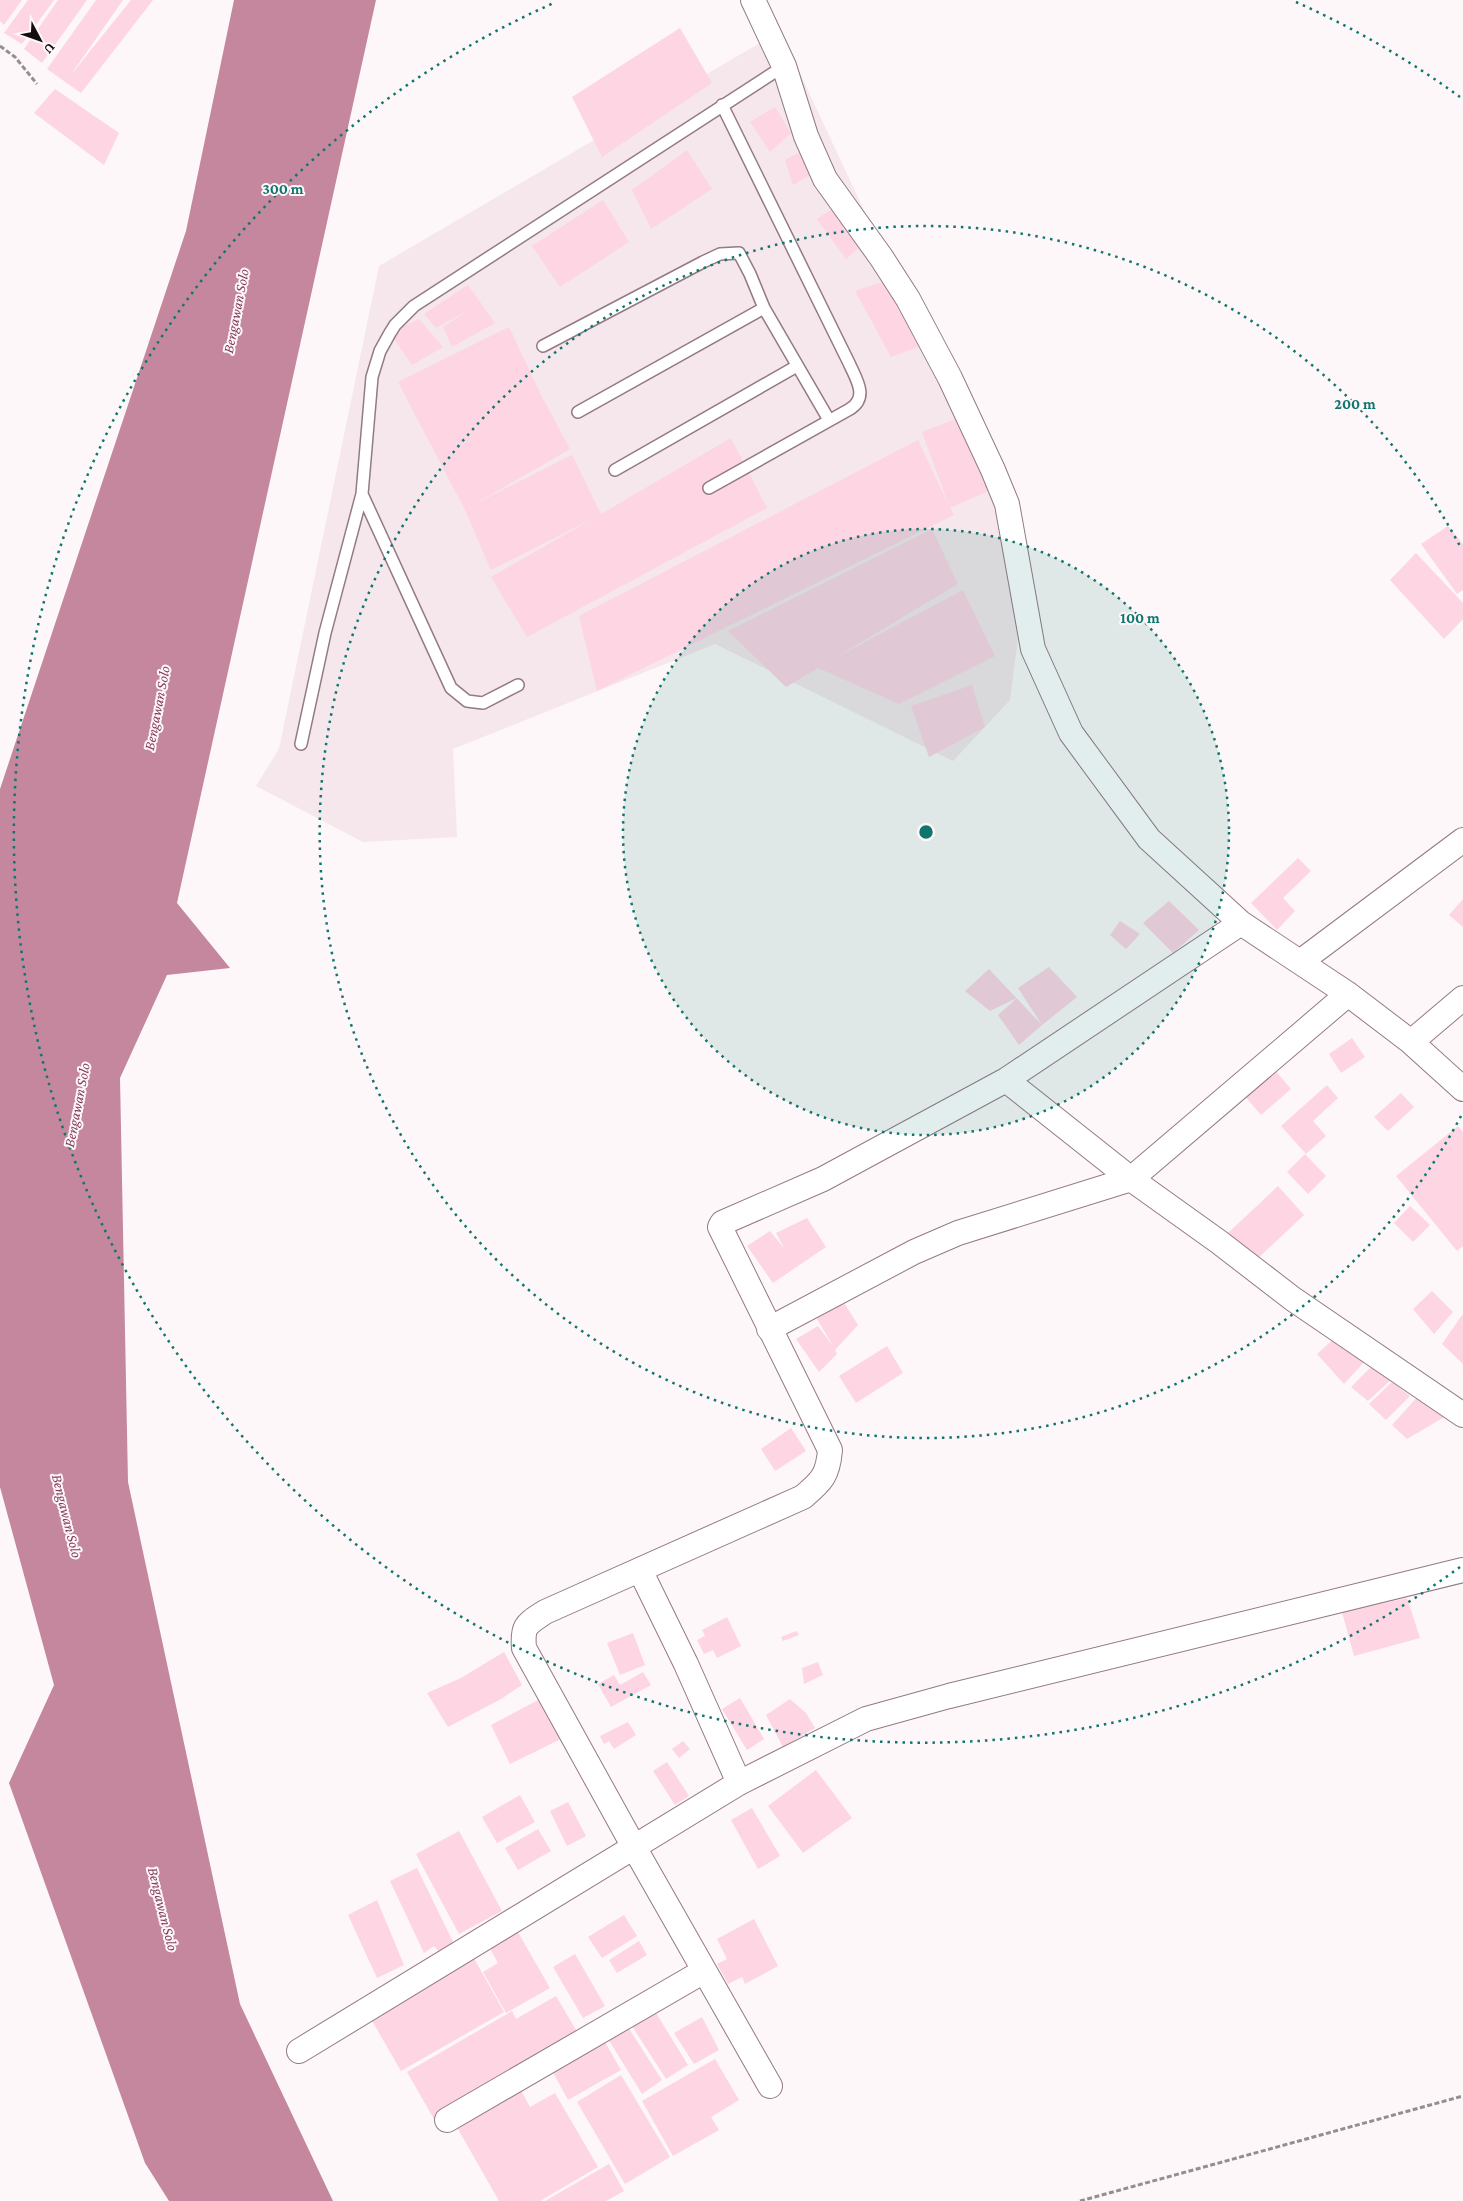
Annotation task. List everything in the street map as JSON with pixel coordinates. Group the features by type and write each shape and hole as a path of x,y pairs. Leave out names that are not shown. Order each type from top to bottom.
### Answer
{"street":[{"path":"753,0 784,66 806,136 825,180 881,257 908,299 950,378 993,470 1007,504 1033,649 1071,733 1149,838 1241,923 1348,994 1411,1042 1463,1089"},
{"path":"1300,962 1463,840"},
{"path":"770,2086 634,1847 524,1648 522,1633 528,1623 545,1612 804,1497 822,1482 829,1467 830,1450 720,1227 722,1223 823,1179 1006,1080 1241,923"},
{"path":"769,1329 914,1252 958,1233 1130,1179 1348,994"},
{"path":"1411,1042 1463,998"},
{"path":"1006,1080 1130,1179 1219,1242 1293,1299 1461,1410"},
{"path":"640,1570 686,1664 739,1782"},
{"path":"299,2051 739,1782 866,1719 948,1696 1463,1570"},
{"path":"448,2120 704,1971"}],"lane":[{"path":"301,744 325,633 362,494 372,377 380,352 395,325 414,306 722,104 784,66"},
{"path":"709,488 830,420 857,404 861,398 861,392 849,363 722,104"},
{"path":"543,346 720,254 739,254 750,274 764,308 830,420"},
{"path":"578,412 764,308"},
{"path":"615,470 797,366"},
{"path":"362,494 451,688 467,702 483,702 518,685"}],"path":[{"path":"0,46 15,57 37,84"},
{"path":"1080,2201 1463,2096"}],"shaded area":[{"path":"780,31 1028,560 1010,700 953,761 715,644 453,749 457,837 363,842 256,786 279,749 379,266"}],"water":[{"name":"Bengawan Solo","path":"234,0 376,0 177,903 230,968 167,975 120,1078 128,1482 240,2004 333,2201 169,2201 145,2163 9,1783 54,1685 0,1487 0,789 186,231"}],"building":[{"path":"0,0 22,0 4,25 0,21"},
{"path":"28,0 54,0 22,44 4,33"},
{"path":"58,0 87,0 42,63 24,49"},
{"path":"96,0 123,0 70,76 131,0 153,0 81,93 47,69"},
{"path":"680,28 712,83 602,157 572,97"},
{"path":"55,89 119,133 104,165 34,113"},
{"path":"775,107 791,133 770,152 750,122"},
{"path":"806,149 814,173 793,185 785,160"},
{"path":"687,150 712,189 651,229 632,190"},
{"path":"603,200 629,242 560,287 532,246"},
{"path":"835,207 861,246 846,259 817,219"},
{"path":"885,281 920,346 891,357 855,291"},
{"path":"468,285 495,323 452,347 443,327 469,310 436,328 424,314"},
{"path":"419,319 443,347 412,365 390,333"},
{"path":"509,327 541,395 570,449 473,505 572,455 601,514 731,438 767,508 527,637 491,577 594,518 491,570 465,510 398,382"},
{"path":"956,419 995,488 950,508 954,515 597,691 579,616 918,440 949,506 922,432"},
{"path":"1448,526 1463,544 1463,590 1457,594 1421,544"},
{"path":"932,529 958,584 833,659 963,590 995,656 899,704 818,668 786,687 728,631"},
{"path":"1416,553 1463,603 1463,619 1444,639 1390,580"},
{"path":"972,685 985,727 929,757 911,706"},
{"path":"1298,858 1311,871 1283,898 1295,911 1277,930 1251,903"},
{"path":"1463,899 1463,927 1449,915"},
{"path":"1169,901 1199,930 1173,953 1143,923"},
{"path":"1120,921 1140,934 1126,949 1110,935"},
{"path":"1049,967 1077,997 1042,1025 1018,988"},
{"path":"989,969 1017,998 990,1011 965,991"},
{"path":"1017,998 1042,1025 1019,1045 998,1015"},
{"path":"1352,1038 1365,1057 1341,1073 1329,1054"},
{"path":"1274,1069 1291,1089 1261,1115 1243,1094"},
{"path":"1327,1085 1338,1098 1313,1121 1326,1136 1306,1154 1281,1126"},
{"path":"1401,1093 1414,1107 1388,1131 1374,1117"},
{"path":"1458,1126 1463,1132 1463,1246 1457,1251 1396,1176"},
{"path":"1305,1154 1326,1176 1308,1194 1287,1172"},
{"path":"1278,1186 1304,1215 1253,1263 1227,1234"},
{"path":"1410,1206 1430,1225 1413,1242 1394,1223"},
{"path":"807,1218 826,1247 773,1283 747,1246 770,1231 784,1248 776,1233"},
{"path":"1432,1291 1453,1312 1434,1334 1413,1309"},
{"path":"841,1298 858,1325 835,1350 837,1354 819,1372 796,1339 818,1326 833,1346 814,1314"},
{"path":"1463,1316 1463,1364 1442,1344"},
{"path":"1339,1334 1365,1361 1344,1384 1317,1354"},
{"path":"887,1346 903,1373 856,1403 839,1376"},
{"path":"1380,1358 1396,1375 1368,1401 1351,1387"},
{"path":"1392,1382 1410,1396 1386,1420 1369,1404"},
{"path":"1420,1394 1446,1416 1407,1439 1392,1425"},
{"path":"791,1428 806,1451 775,1471 761,1449"},
{"path":"1407,1598 1420,1638 1354,1656 1342,1612"},
{"path":"727,1617 741,1646 717,1658 713,1650 704,1654 697,1640 705,1636 702,1630"},
{"path":"796,1631 799,1635 783,1641 781,1637"},
{"path":"633,1633 645,1665 620,1675 607,1643"},
{"path":"504,1652 522,1685 501,1699 448,1727 427,1693 461,1678"},
{"path":"818,1662 823,1675 804,1684 802,1668"},
{"path":"643,1672 651,1685 611,1707 598,1684 614,1675 620,1685"},
{"path":"740,1698 764,1739 747,1750 722,1709"},
{"path":"540,1699 561,1739 510,1764 491,1725"},
{"path":"790,1699 806,1713 815,1728 783,1747 766,1715"},
{"path":"628,1722 636,1735 614,1749 609,1741 604,1744 600,1736"},
{"path":"683,1741 690,1749 679,1758 672,1749"},
{"path":"667,1762 689,1796 675,1805 653,1771"},
{"path":"816,1770 852,1818 803,1853 768,1806"},
{"path":"520,1795 535,1822 497,1843 482,1817"},
{"path":"568,1802 586,1836 567,1846 550,1811"},
{"path":"752,1808 780,1856 758,1869 731,1820"},
{"path":"538,1829 551,1851 518,1870 505,1848"},
{"path":"459,1831 502,1911 459,1934 416,1854"},
{"path":"417,1868 457,1950 444,1957 434,1946 424,1953 390,1881"},
{"path":"377,1900 404,1965 377,1978 348,1915"},
{"path":"624,1915 637,1936 602,1958 588,1937"},
{"path":"754,1919 778,1966 745,1984 742,1977 728,1984 717,1964 727,1959 717,1939"},
{"path":"515,1927 550,1988 506,2013 483,1972 498,1963 487,1943"},
{"path":"639,1941 647,1955 617,1973 609,1960"},
{"path":"471,1953 504,2012 401,2071 367,2012"},
{"path":"575,1954 605,2006 583,2018 553,1967"},
{"path":"556,1996 579,2035 434,2119 407,2072 512,2011 516,2019"},
{"path":"653,2008 688,2065 666,2079 630,2023"},
{"path":"702,2017 719,2050 694,2064 674,2033"},
{"path":"626,2024 662,2080 642,2094 607,2037"},
{"path":"602,2037 621,2070 568,2100 550,2067"},
{"path":"715,2059 739,2100 711,2117 719,2130 673,2156 642,2101"},
{"path":"621,2075 670,2157 625,2184 577,2102"},
{"path":"518,2085 530,2107 555,2093 598,2167 540,2201 499,2201 454,2122"},
{"path":"609,2164 624,2191 606,2201 545,2201"}]}
